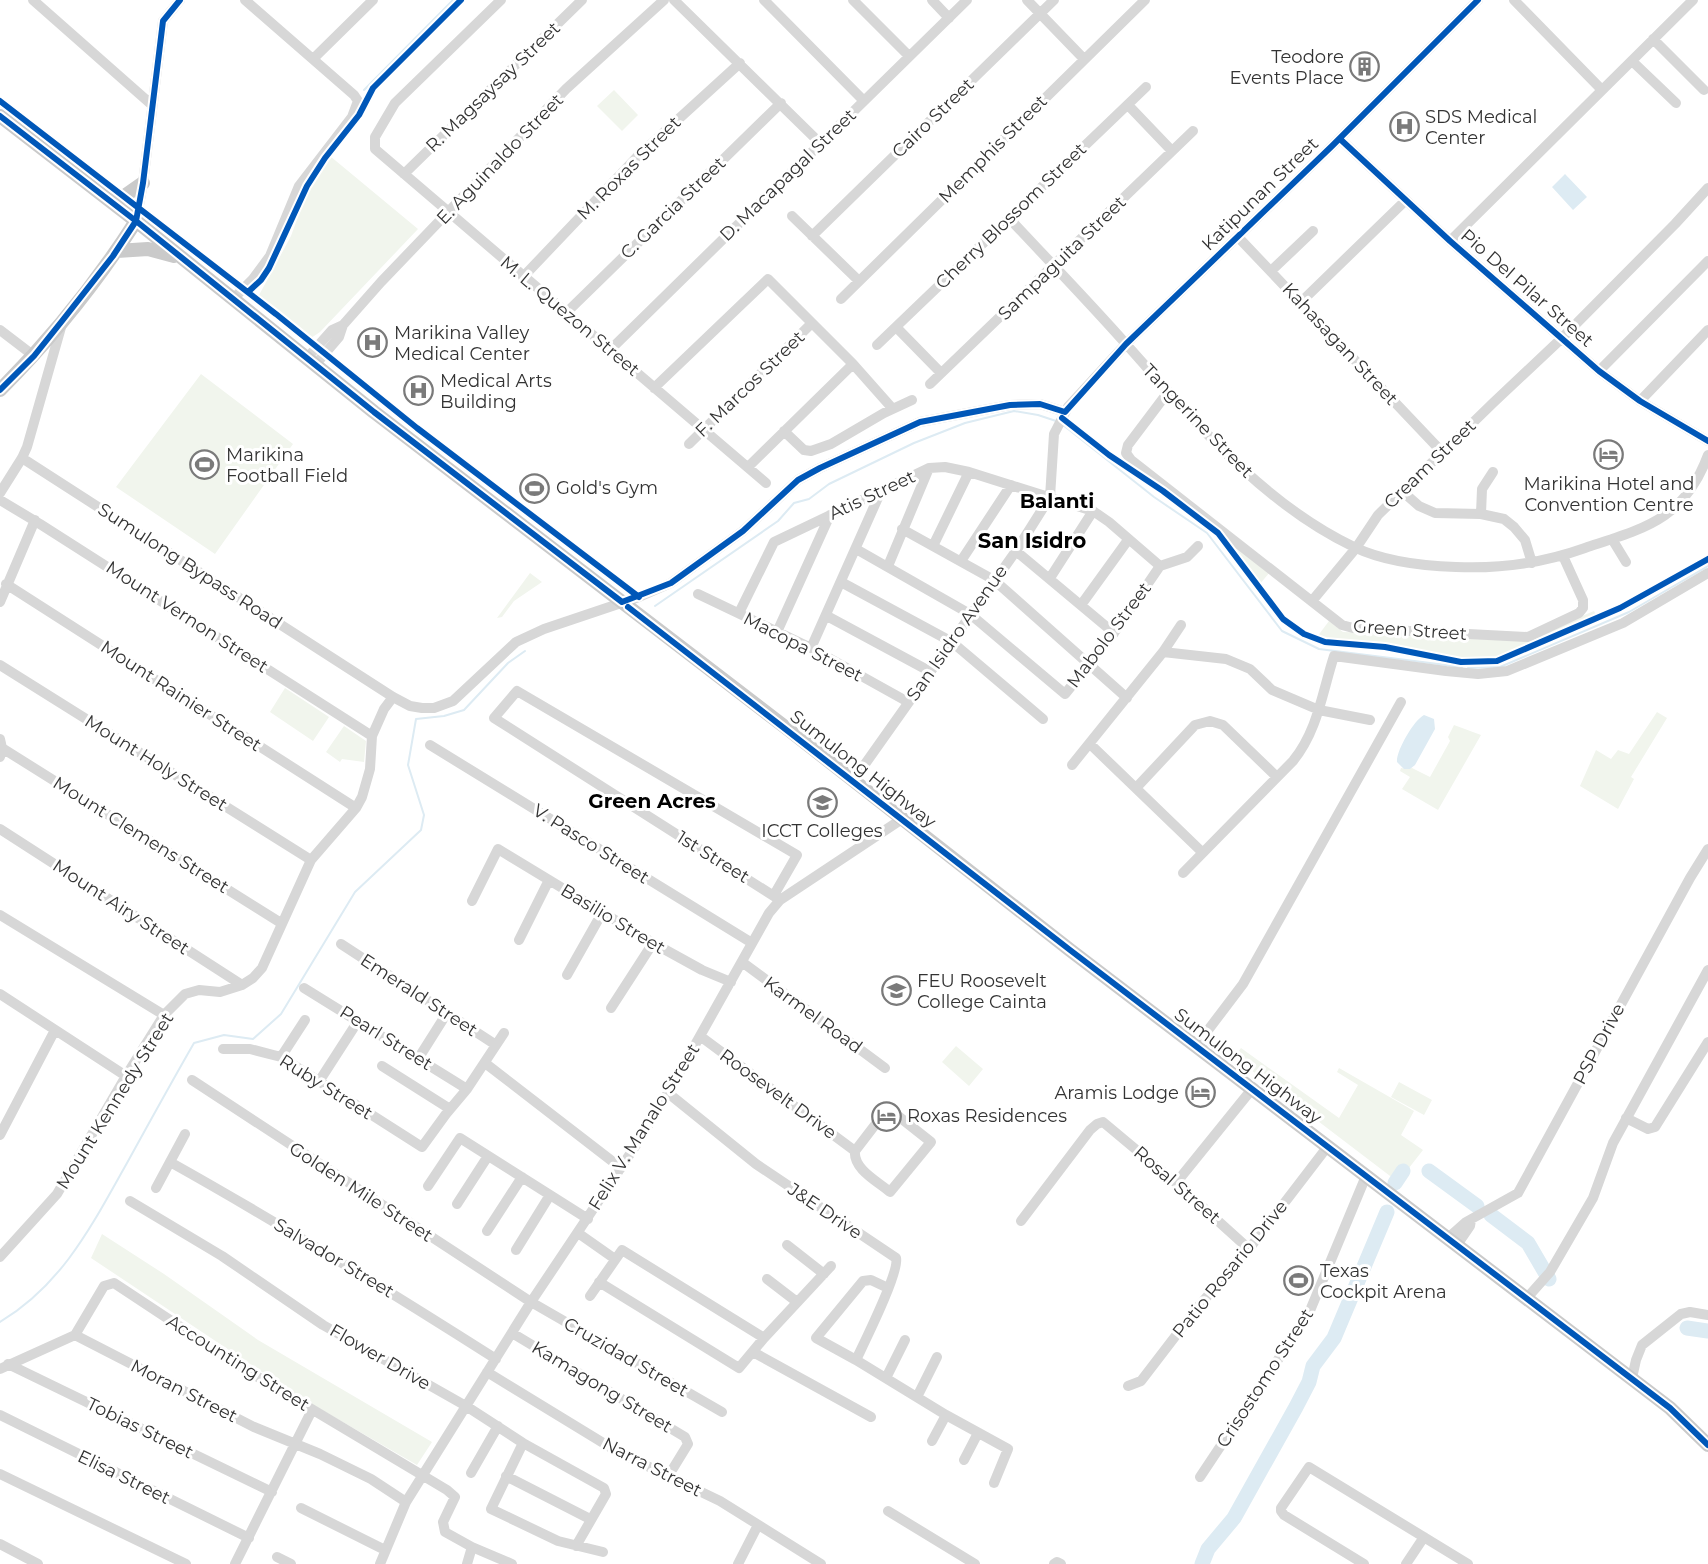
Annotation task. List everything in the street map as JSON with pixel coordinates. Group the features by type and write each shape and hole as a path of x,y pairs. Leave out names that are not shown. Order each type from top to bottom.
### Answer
{"main road":[{"name":"Sumulong Highway","path":"0,116 136,221 374,412 1196,1046 1632,1378 1670,1408 1708,1445"},
{"path":"110,201 123,197 143,183"},
{"path":"0,390 34,356 117,251 136,221"},
{"path":"117,251 148,249 188,263"}],"street":[{"path":"33,0 152,105"},
{"path":"136,221 143,183 163,21 180,0"},
{"path":"233,299 262,268 277,240 299,186 356,109 358,101 345,86 245,0"},
{"path":"313,59 373,0"},
{"name":"M. L. Quezon Street","path":"501,0 396,103 375,137 375,149 766,483"},
{"name":"R. Magsaysay Street","path":"404,174 582,0"},
{"name":"E. Aguinaldo Street","path":"311,361 339,337 343,325 566,89 664,0"},
{"path":"674,0 820,143"},
{"path":"764,0 864,101"},
{"path":"853,0 909,57"},
{"path":"932,0 949,18"},
{"name":"D. Macapagal Street","path":"610,350 967,0"},
{"path":"1027,0 1084,59"},
{"name":"Cairo Street","path":"812,236 1054,0"},
{"name":"Memphis Street","path":"841,299 1145,0"},
{"name":"Katipunan Street","path":"1060,420 1126,344 1340,139 1478,0"},
{"path":"1514,0 1602,90"},
{"path":"1450,241 1693,0"},
{"path":"1653,39 1704,90"},
{"path":"1632,61 1676,103"},
{"name":"M. Roxas Street","path":"523,277 639,155 740,63"},
{"name":"Cherry Blossom Street","path":"877,345 1146,87"},
{"name":"C. Garcia Street","path":"566,313 781,103"},
{"path":"1128,105 1172,151"},
{"name":"Sampaguita Street","path":"930,384 1193,132"},
{"name":"Pio Del Pilar Street","path":"1340,139 1450,241 1599,372 1640,401 1708,441"},
{"name":"Cream Street","path":"1312,601 1356,548 1378,515 1561,339 1708,188"},
{"path":"1301,302 1406,200"},
{"path":"792,216 859,281"},
{"name":"Tangerine Street","path":"1009,218 1218,446 1259,484 1301,516 1356,548 1409,563 1443,567 1488,568 1532,563 1563,556 1635,532 1656,522 1678,506 1695,485 1708,455"},
{"path":"1271,271 1313,231"},
{"name":"Kahasagan Street","path":"1238,237 1442,452"},
{"path":"1599,372 1708,261"},
{"path":"654,388 768,279 892,408"},
{"path":"0,493 22,458 62,321"},
{"name":"F. Marcos Street","path":"689,444 812,323"},
{"path":"896,327 941,374"},
{"path":"0,330 34,356"},
{"path":"1640,401 1708,330"},
{"path":"748,467 852,364"},
{"name":"Green Street","path":"1167,392 1128,445 1126,453 1131,460 1342,625 1353,628 1528,637 1579,613 1583,608 1582,600 1563,556"},
{"path":"784,431 804,450 811,451 831,444 892,408 912,400"},
{"name":"Sumulong Bypass Road","path":"22,458 393,697 410,706 434,708 453,701 516,642 544,628 625,604 671,583 743,531 798,480 819,468 920,422 1010,405 1040,404 1060,420"},
{"name":"San Isidro Avenue","path":"853,781 1016,551 1050,497 1053,475 1052,449 1060,420"},
{"name":"Atis Street","path":"739,613 774,542 929,468 945,467 969,472 1050,497"},
{"path":"888,566 929,468"},
{"path":"933,546 969,472"},
{"path":"1480,514 1482,489 1493,472"},
{"path":"961,561 1011,485"},
{"path":"811,648 881,491"},
{"path":"1403,492 1419,506 1435,513 1480,514 1504,519 1514,526 1525,540 1532,563"},
{"name":"Mabolo Street","path":"970,614 1065,694 1114,633 1160,566 1093,511 1050,497"},
{"name":"Mount Vernon Street","path":"0,500 372,736"},
{"path":"1050,578 1093,511"},
{"path":"777,632 830,515"},
{"path":"0,602 34,520"},
{"path":"902,530 994,580 1127,698"},
{"path":"1612,539 1626,562"},
{"path":"1082,604 1128,540"},
{"path":"1160,566 1186,557 1198,546"},
{"path":"856,549 970,614"},
{"path":"1016,551 1114,633"},
{"path":"1183,873 1277,777 1307,742 1319,710 1334,656 1478,674 1507,671 1623,623 1708,573"},
{"path":"841,582 952,642 1043,719"},
{"name":"Mount Rainier Street","path":"6,584 356,808"},
{"name":"Macopa Street","path":"698,594 811,648 908,702"},
{"path":"827,616 931,672"},
{"path":"1072,765 1163,652 1180,625"},
{"path":"1163,652 1226,659 1250,669 1272,690 1319,710 1370,720"},
{"name":"Mount Holy Street","path":"0,665 311,860"},
{"name":"1st Street","path":"517,691 797,855 777,898 494,718 517,691"},
{"path":"242,985 262,968 311,860 356,808 362,797 370,769 372,736 384,709 393,697"},
{"path":"1196,1046 1243,984 1401,702"},
{"path":"1136,788 1195,725 1210,720 1223,725 1277,777"},
{"path":"1090,744 1202,852"},
{"name":"V. Pasco Street","path":"430,745 752,944"},
{"name":"Mount Clemens Street","path":"0,748 281,923"},
{"name":"Felix V. Manalo Street","path":"380,1564 406,1502 531,1302 588,1219 668,1093 777,898 902,819"},
{"name":"Mount Airy Street","path":"0,828 242,985"},
{"name":"Basilio Street","path":"471,901 498,849 653,943 702,970 731,982"},
{"name":"PSP Drive","path":"1452,1241 1466,1222 1518,1194 1689,878 1708,849"},
{"path":"519,940 549,880"},
{"path":"567,975 602,913"},
{"path":"0,915 164,1015"},
{"path":"611,1008 653,943"},
{"name":"Emerald Street","path":"342,944 496,1045"},
{"name":"Karmel Road","path":"742,962 885,1068"},
{"path":"1527,1298 1547,1275 1593,1198 1609,1153 1626,1118 1706,976"},
{"name":"Mount Kennedy Street","path":"0,1257 57,1194 164,1015 186,994 200,990 220,992 242,985"},
{"name":"Pearl Street","path":"304,988 467,1089"},
{"path":"0,994 126,1076"},
{"path":"418,1059 447,1013"},
{"path":"281,1057 306,1020"},
{"path":"320,1080 358,1021"},
{"path":"0,1135 55,1030"},
{"path":"382,1066 450,1109 467,1089 504,1033"},
{"name":"Roosevelt Drive","path":"700,1036 855,1151"},
{"path":"1626,1118 1648,1129 1655,1127 1708,1042"},
{"name":"Ruby Street","path":"223,1049 250,1049 281,1057 422,1147 450,1109"},
{"path":"485,1063 621,1168"},
{"name":"Golden Mile Street","path":"192,1080 531,1302"},
{"path":"1176,1183 1252,1089"},
{"name":"J&E Drive","path":"668,1093 756,1164 896,1258 897,1262 888,1288 856,1359"},
{"name":"Roosevelt Drive","path":"888,1108 931,1142 890,1192 860,1168 854,1158 855,1151 888,1108"},
{"name":"Rosal Street","path":"1021,1221 1062,1170 1090,1130 1103,1122 1176,1183 1249,1249"},
{"path":"156,1188 185,1134"},
{"path":"428,1186 457,1140 463,1138 588,1219"},
{"name":"Patio Rosario Drive","path":"1128,1386 1141,1381 1197,1308 1249,1249 1328,1146"},
{"path":"458,1204 488,1156"},
{"name":"Salvador Street","path":"170,1162 374,1281 496,1359"},
{"name":"Crisostomo Street","path":"1200,1477 1310,1313 1366,1176"},
{"path":"488,1231 522,1177"},
{"path":"516,1250 550,1195"},
{"name":"Flower Drive","path":"130,1201 222,1256 314,1319 466,1406 523,1443 604,1488 606,1494 590,1519"},
{"path":"578,1233 615,1259"},
{"path":"599,1282 739,1368 827,1270 787,1245"},
{"path":"590,1296 622,1250 764,1338"},
{"path":"767,1279 797,1302"},
{"path":"888,1288 871,1280 862,1281 817,1336 818,1340 856,1359 946,1415 1008,1449 994,1483"},
{"name":"Accounting Street","path":"75,1335 104,1286 114,1283 238,1365 454,1495 443,1522 443,1528 445,1532 472,1547"},
{"name":"Cruzidad Street","path":"531,1302 722,1412"},
{"path":"1632,1378 1642,1345 1681,1314 1689,1312 1708,1315"},
{"name":"Kamagong Street","path":"512,1333 685,1437 688,1444 669,1475"},
{"path":"4,1366 75,1335"},
{"name":"Moran Street","path":"75,1335 254,1427 295,1443 371,1479 406,1502"},
{"path":"886,1378 905,1340"},
{"path":"753,1352 871,1417"},
{"path":"917,1397 937,1357"},
{"name":"Tobias Street","path":"4,1366 272,1492"},
{"name":"Narra Street","path":"487,1372 641,1465 669,1475 720,1501 818,1563"},
{"path":"236,1564 312,1410"},
{"name":"Elisa Street","path":"0,1415 249,1538"},
{"path":"932,1442 946,1415"},
{"path":"471,1473 498,1426"},
{"path":"964,1460 978,1433"},
{"path":"523,1443 491,1507 492,1511 558,1541 603,1552"},
{"path":"1364,1564 1281,1511 1307,1468 1312,1467 1468,1564"},
{"path":"0,1474 186,1564"},
{"path":"506,1476 590,1519 576,1546"},
{"path":"301,1508 385,1550"},
{"path":"888,1511 975,1564"},
{"path":"738,1564 758,1525"},
{"path":"1406,1564 1424,1537"},
{"path":"0,1544 38,1564"},
{"path":"467,1564 472,1547 513,1564"},
{"path":"277,1557 291,1564"},
{"path":"1054,1564 1057,1562 1061,1564"}],"shaded area":[{"path":"614,90 638,115 622,131 597,106"},
{"path":"330,156 418,229 320,332 311,338 258,297 291,236 308,189"},
{"path":"1565,174 1587,197 1573,210 1552,187"},
{"name":"Marikina Football Field","path":"201,374 293,444 215,554 116,487"},
{"path":"1223,536 1270,572 1259,585"},
{"path":"530,573 542,582 514,601 502,617 497,618"},
{"path":"1594,611 1596,615 1499,659 1464,661 1386,645 1326,641 1317,637 1329,621 1343,632 1527,639"},
{"path":"285,688 329,717 313,741 270,712"},
{"path":"1657,712 1667,718 1631,777 1634,779 1618,809 1580,786 1596,750 1611,759 1618,750 1629,754"},
{"path":"1424,715 1434,719 1435,729 1415,765 1410,769 1404,769 1397,762 1399,751 1411,729"},
{"path":"1454,725 1481,735 1438,810 1402,789 1410,777 1400,771 1401,768 1412,768 1430,777 1450,741 1448,737"},
{"path":"344,726 366,741 364,762 342,759 340,762 326,752"},
{"path":"956,1046 983,1069 969,1086 942,1062"},
{"path":"1241,1048 1339,1118 1358,1085 1337,1072 1339,1068 1414,1111 1401,1135 1423,1150 1398,1182 1234,1057"},
{"path":"1399,1082 1432,1100 1424,1115 1391,1097"},
{"path":"102,1234 258,1340 432,1442 417,1465 298,1396 91,1258"}],"waterway":[{"path":"364,90 453,0"},
{"path":"655,606 778,521 794,503 809,499 829,484 914,443 965,423 1014,411 1056,421"},
{"path":"1063,425 1154,497 1207,533 1282,631 1319,649 1462,667"},
{"path":"1468,668 1500,667 1629,612 1708,566"},
{"path":"0,1322 42,1290 74,1252 101,1209 194,1043 224,1035 253,1039 281,1014 355,892 421,830 424,815 408,765 416,719 444,716 464,710 508,663 525,651"},
{"path":"1395,1183 1403,1171"},
{"path":"1429,1171 1477,1206"},
{"path":"1202,1564 1208,1549 1234,1518 1309,1382 1313,1366 1334,1338 1387,1212"},
{"path":"1491,1215 1528,1243 1549,1279"},
{"path":"1687,1328 1708,1331"}],"cycle path":[{"path":"0,390 34,356 113,256 136,221 143,183 163,21 180,0"},
{"path":"248,292 261,280 269,268 307,186 325,158 359,115 373,88 461,0"},
{"path":"0,116 136,221 374,412 622,602 671,583 743,531 798,480 920,422 1010,405 1040,404 1065,412 1126,344 1332,146 1478,0"},
{"path":"0,101 276,314 417,428 639,597"},
{"path":"1340,139 1450,241 1599,371 1640,401 1708,441"},
{"path":"1062,418 1109,455 1163,491 1218,533 1283,619 1304,634 1325,642 1385,647 1461,662 1497,661 1620,608 1708,559"},
{"path":"628,607 1070,950 1670,1408 1708,1445"}],"place":[{"name":"Teodore Events Place","path":"1365,67"},
{"name":"SDS Medical Center","path":"1404,127"},
{"name":"Marikina Valley Medical Center","path":"373,343"},
{"name":"Medical Arts Building","path":"419,391"},
{"name":"Marikina Hotel and Convention Centre","path":"1609,455"},
{"name":"Marikina Football Field","path":"205,465"},
{"name":"Gold's Gym","path":"535,488"},
{"name":"ICCT Colleges","path":"822,802"},
{"name":"FEU Roosevelt College Cainta","path":"896,991"},
{"name":"Aramis Lodge","path":"1200,1093"},
{"name":"Roxas Residences","path":"886,1116"},
{"name":"Texas Cockpit Arena","path":"1299,1281"}],"district":[{"name":"Balanti","path":"1057,501"},
{"name":"San Isidro","path":"1032,540"},
{"name":"Green Acres","path":"652,801"}]}
